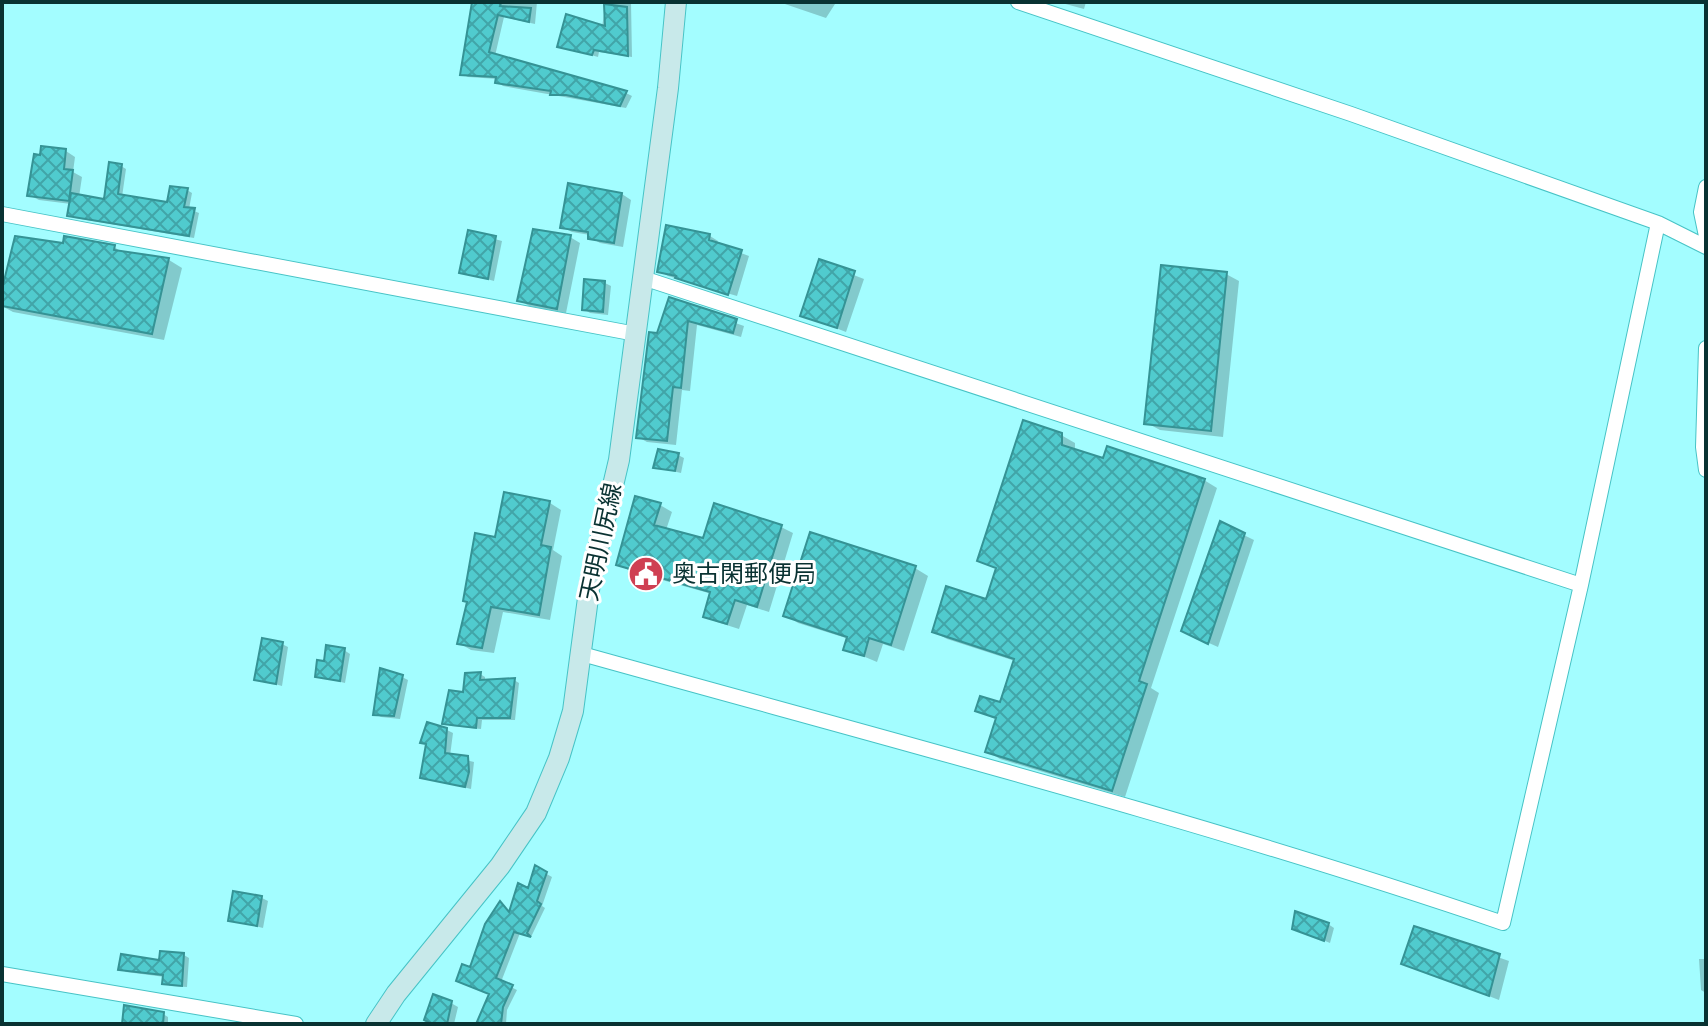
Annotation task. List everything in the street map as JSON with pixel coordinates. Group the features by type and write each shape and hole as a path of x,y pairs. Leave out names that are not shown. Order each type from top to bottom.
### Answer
{"main road":[{"name":"天明川尻線","path":"376,1024 396,994 500,866 536,813 559,758 573,711 590,583 619,460 668,88 676,2"}],"street":[{"path":"1018,2 1351,114 1658,223 1706,247"},
{"path":"1706,187 1701,212 1706,236"},
{"path":"2,214 636,334"},
{"path":"582,654 1123,804 1362,875 1503,923 1581,585 1658,223"},
{"path":"643,278 1581,585"},
{"path":"1706,348 1703,447 1706,470"},
{"path":"2,974 296,1024"}],"building":[{"path":"472,2 531,8 529,22 498,15 489,52 627,91 620,106 495,83 496,77 460,75"},
{"path":"604,4 627,7 628,56 594,50 592,55 557,47 566,14 605,26"},
{"path":"41,146 66,149 64,169 73,170 69,201 27,196 34,154 40,155"},
{"path":"109,162 122,164 118,194 167,202 170,186 188,188 184,207 195,208 189,236 67,216 71,193 104,199"},
{"path":"568,183 622,193 614,243 588,239 588,232 560,228"},
{"path":"666,225 710,234 709,240 742,250 728,295 657,272"},
{"path":"533,229 571,235 557,309 517,301"},
{"path":"468,230 496,236 488,279 459,273"},
{"path":"15,236 63,243 64,236 115,245 114,250 169,258 152,334 2,306 2,289"},
{"path":"819,259 855,271 837,328 800,316"},
{"path":"1161,265 1227,272 1211,431 1144,424"},
{"path":"584,279 605,281 603,312 582,310"},
{"path":"669,297 737,319 733,333 688,321 681,388 673,387 667,441 636,438 649,332 657,333"},
{"path":"1023,420 1062,433 1062,445 1103,458 1107,446 1205,479 1139,681 1147,684 1112,791 985,752 996,718 975,711 980,696 1000,702 1014,659 932,632 946,586 986,599 996,568 977,561"},
{"path":"658,449 679,453 675,471 653,468"},
{"path":"504,492 550,501 541,545 551,547 539,615 491,607 482,648 457,644 467,602 463,601 475,533 495,537"},
{"path":"635,496 661,503 654,525 703,538 714,503 782,525 757,607 735,600 727,624 703,617 710,592 616,565"},
{"path":"1220,521 1245,533 1208,644 1181,631"},
{"path":"810,532 916,566 891,645 869,638 864,656 843,650 847,637 783,616"},
{"path":"262,638 283,642 276,684 254,680"},
{"path":"326,645 345,648 340,681 315,677 317,660 324,661"},
{"path":"380,668 403,675 394,716 373,715"},
{"path":"481,672 480,680 515,678 510,718 477,718 476,728 442,724 449,690 463,692 465,673"},
{"path":"427,722 447,728 445,753 468,756 469,772 465,787 420,778 426,744 420,743"},
{"path":"535,865 547,872 537,901 541,904 527,933 531,937 514,932 496,978 513,985 503,1007 501,1024 476,1024 489,994 456,981 462,964 470,967 485,924 500,901 509,912 518,883 528,888"},
{"path":"233,891 262,896 257,926 228,921"},
{"path":"1295,911 1329,923 1324,941 1292,929"},
{"path":"1414,926 1500,954 1489,996 1401,964"},
{"path":"160,951 184,953 182,986 162,984 163,975 118,970 121,954 159,960"},
{"path":"433,994 452,1001 447,1024 432,1024 424,1020"},
{"path":"124,1005 164,1012 163,1024 122,1024"}],"place":[{"name":"奥古閑郵便局","path":"646,574"}]}
